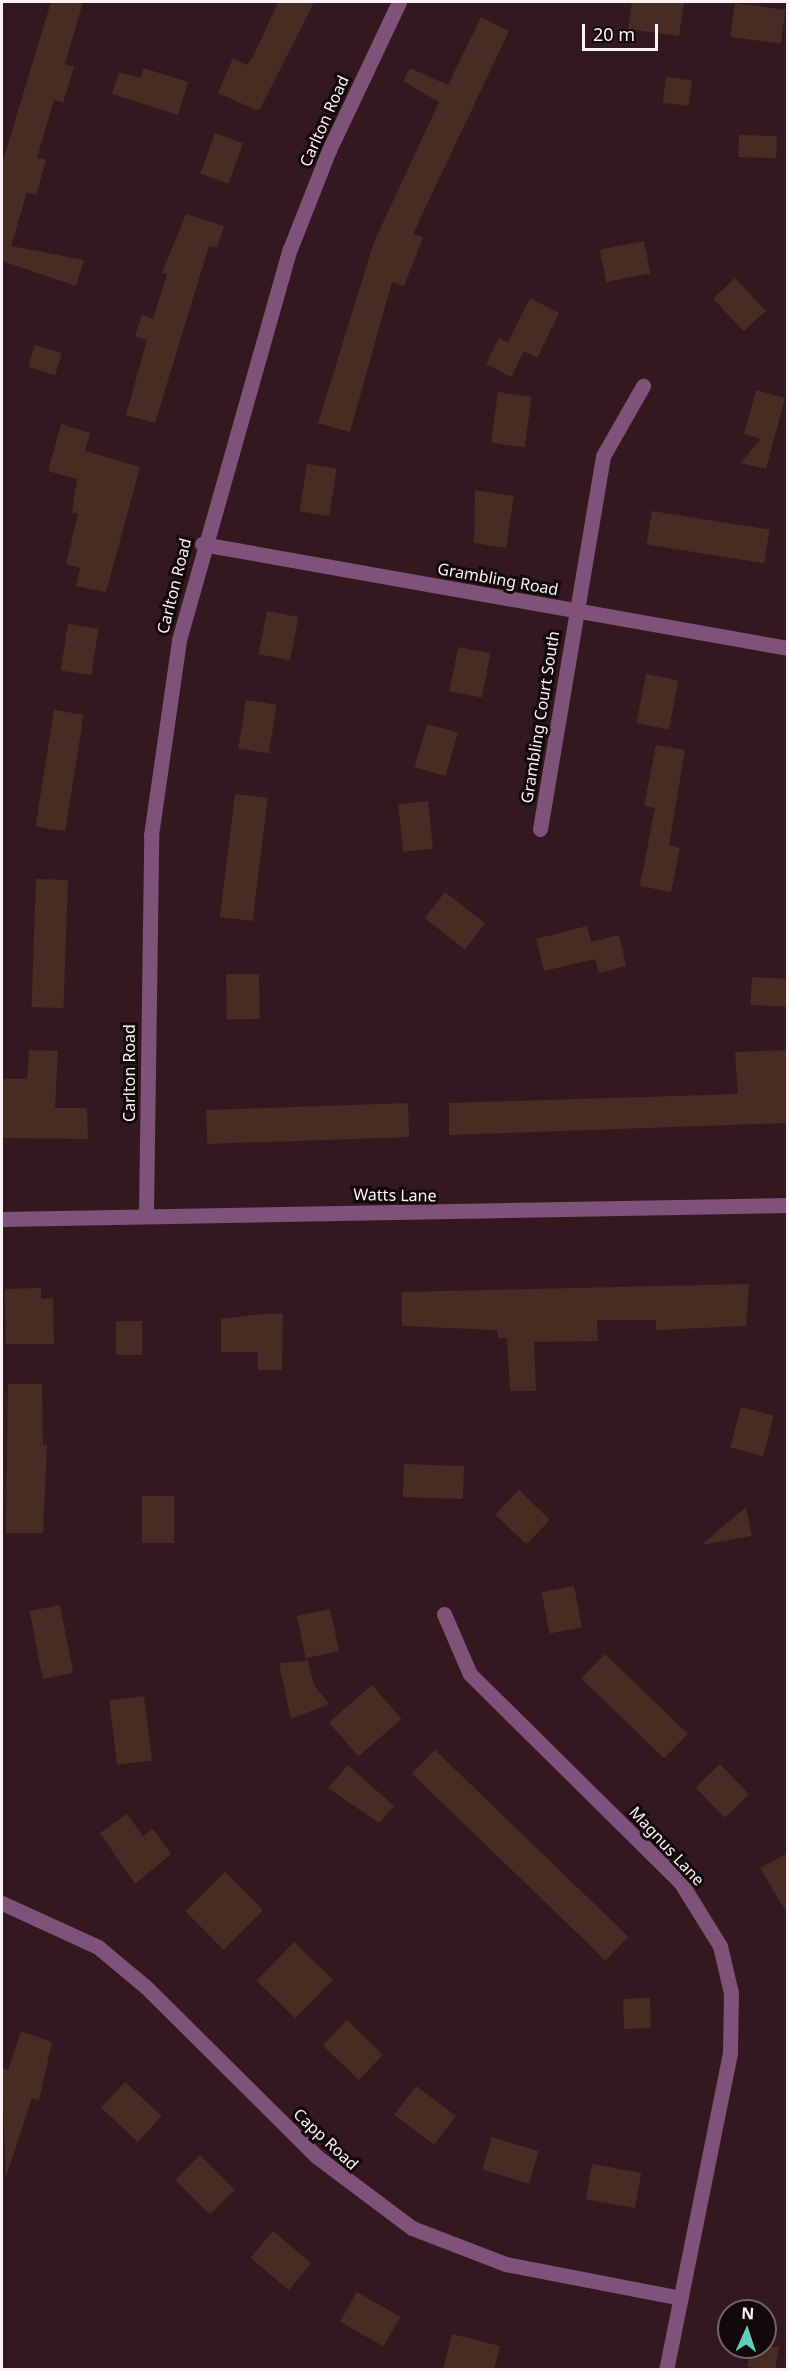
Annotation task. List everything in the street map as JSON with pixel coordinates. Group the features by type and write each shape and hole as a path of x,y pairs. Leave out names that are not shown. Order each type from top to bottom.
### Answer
{"street":[{"name":"Carlton Road","path":"146,1213 151,835 178,640 202,544 290,249 328,150 399,2"},
{"name":"Grambling Court South","path":"540,830 603,456 643,386"},
{"name":"Grambling Road","path":"202,544 788,648"},
{"name":"Watts Lane","path":"2,1219 146,1213 788,1205"},
{"name":"Magnus Lane","path":"444,1614 470,1674 681,1883 720,1946 731,1993 730,2053 666,2370"},
{"name":"Capp Road","path":"2,1904 98,1947 316,2156 412,2228 506,2264 681,2298"}],"building":[{"path":"51,2 83,2 65,64 74,67 63,103 54,100 37,158 46,160 36,195 27,192 11,246 84,260 76,286 2,261 2,164"},
{"path":"278,2 314,2 259,111 218,93 233,58 247,65 254,55"},
{"path":"632,2 684,3 679,36 628,29"},
{"path":"735,3 786,10 781,44 730,37"},
{"path":"481,17 509,31 413,234 423,238 404,286 392,282 350,432 318,423 374,242 439,102 403,81 410,68 448,85"},
{"path":"143,68 188,82 178,115 112,94 119,72 141,78"},
{"path":"666,77 692,80 689,106 663,103"},
{"path":"215,133 243,143 228,184 200,173"},
{"path":"739,135 777,136 776,158 738,157"},
{"path":"186,214 224,226 217,248 209,246 155,423 126,415 147,340 135,336 142,315 153,319 167,274 162,273"},
{"path":"644,241 650,273 606,282 600,250"},
{"path":"735,278 766,311 744,331 713,298"},
{"path":"530,298 559,313 537,358 524,351 511,377 486,364 499,338 508,342"},
{"path":"35,345 62,353 55,375 28,367"},
{"path":"756,390 785,398 766,469 740,463 761,439 744,434"},
{"path":"498,392 532,397 525,447 491,443"},
{"path":"61,424 90,433 85,451 140,467 106,592 76,586 80,568 66,564 78,514 72,513 77,479 48,471"},
{"path":"307,464 337,469 329,516 299,511"},
{"path":"475,490 514,496 506,548 474,543"},
{"path":"652,511 770,530 764,563 647,545"},
{"path":"267,611 298,617 290,660 259,654"},
{"path":"68,624 99,629 91,675 61,670"},
{"path":"458,647 490,653 482,697 449,691"},
{"path":"646,674 678,680 669,729 636,723"},
{"path":"246,700 277,705 269,753 238,748"},
{"path":"54,710 84,715 65,831 36,827"},
{"path":"427,724 458,733 445,776 415,767"},
{"path":"656,745 685,750 669,845 680,848 671,892 640,886 655,808 644,806"},
{"path":"235,794 268,798 253,921 220,917"},
{"path":"428,801 433,849 403,852 398,804"},
{"path":"36,879 68,880 64,1008 32,1007"},
{"path":"445,892 485,923 465,949 425,918"},
{"path":"587,926 591,942 619,935 626,966 599,973 595,959 544,971 536,939"},
{"path":"259,974 260,1019 227,1020 226,975"},
{"path":"752,977 788,979 786,1007 751,1005"},
{"path":"29,1050 58,1051 55,1108 87,1108 88,1139 2,1138 2,1079 27,1079"},
{"path":"788,1050 788,1123 449,1135 449,1103 738,1094 735,1052"},
{"path":"408,1103 409,1137 207,1144 206,1110"},
{"path":"749,1284 746,1326 656,1330 656,1320 597,1320 598,1341 534,1342 536,1391 510,1391 507,1338 498,1338 497,1330 402,1326 402,1292"},
{"path":"41,1288 41,1299 53,1298 54,1344 6,1344 5,1289"},
{"path":"283,1314 282,1370 258,1370 258,1352 221,1352 221,1319"},
{"path":"116,1321 142,1321 142,1355 116,1355"},
{"path":"8,1384 42,1384 43,1445 47,1445 43,1533 6,1533"},
{"path":"741,1407 774,1416 763,1456 730,1448"},
{"path":"404,1464 464,1466 463,1499 403,1497"},
{"path":"519,1490 550,1520 526,1544 495,1514"},
{"path":"142,1496 174,1496 174,1543 142,1543"},
{"path":"746,1507 752,1536 701,1545"},
{"path":"574,1586 582,1627 550,1634 542,1592"},
{"path":"60,1605 73,1673 43,1679 30,1611"},
{"path":"330,1609 339,1651 306,1658 297,1616"},
{"path":"605,1654 688,1734 664,1758 581,1678"},
{"path":"308,1661 314,1685 329,1704 291,1719 279,1663"},
{"path":"372,1685 402,1719 359,1756 329,1722"},
{"path":"144,1696 152,1761 117,1765 109,1700"},
{"path":"435,1750 629,1937 606,1961 412,1774"},
{"path":"720,1764 749,1794 725,1818 696,1788"},
{"path":"348,1765 394,1806 379,1823 328,1788"},
{"path":"127,1814 143,1836 153,1829 171,1854 135,1884 100,1833"},
{"path":"788,1853 788,1915 760,1868"},
{"path":"225,1872 263,1910 224,1950 185,1912"},
{"path":"294,1942 333,1980 295,2018 256,1981"},
{"path":"650,1998 651,2028 624,2029 623,1999"},
{"path":"347,2020 383,2055 359,2080 323,2045"},
{"path":"21,2031 52,2042 39,2100 32,2098 6,2177 2,2068 8,2070"},
{"path":"125,2082 162,2116 138,2142 101,2108"},
{"path":"416,2086 456,2116 434,2145 394,2115"},
{"path":"492,2137 539,2151 529,2184 482,2170"},
{"path":"200,2155 235,2190 210,2214 175,2180"},
{"path":"592,2164 641,2173 635,2208 586,2199"},
{"path":"273,2231 311,2263 289,2290 251,2258"},
{"path":"357,2292 400,2317 383,2346 340,2321"},
{"path":"452,2334 500,2346 494,2370 443,2370"},
{"path":"749,2359 777,2359 775,2370 747,2367"}]}
